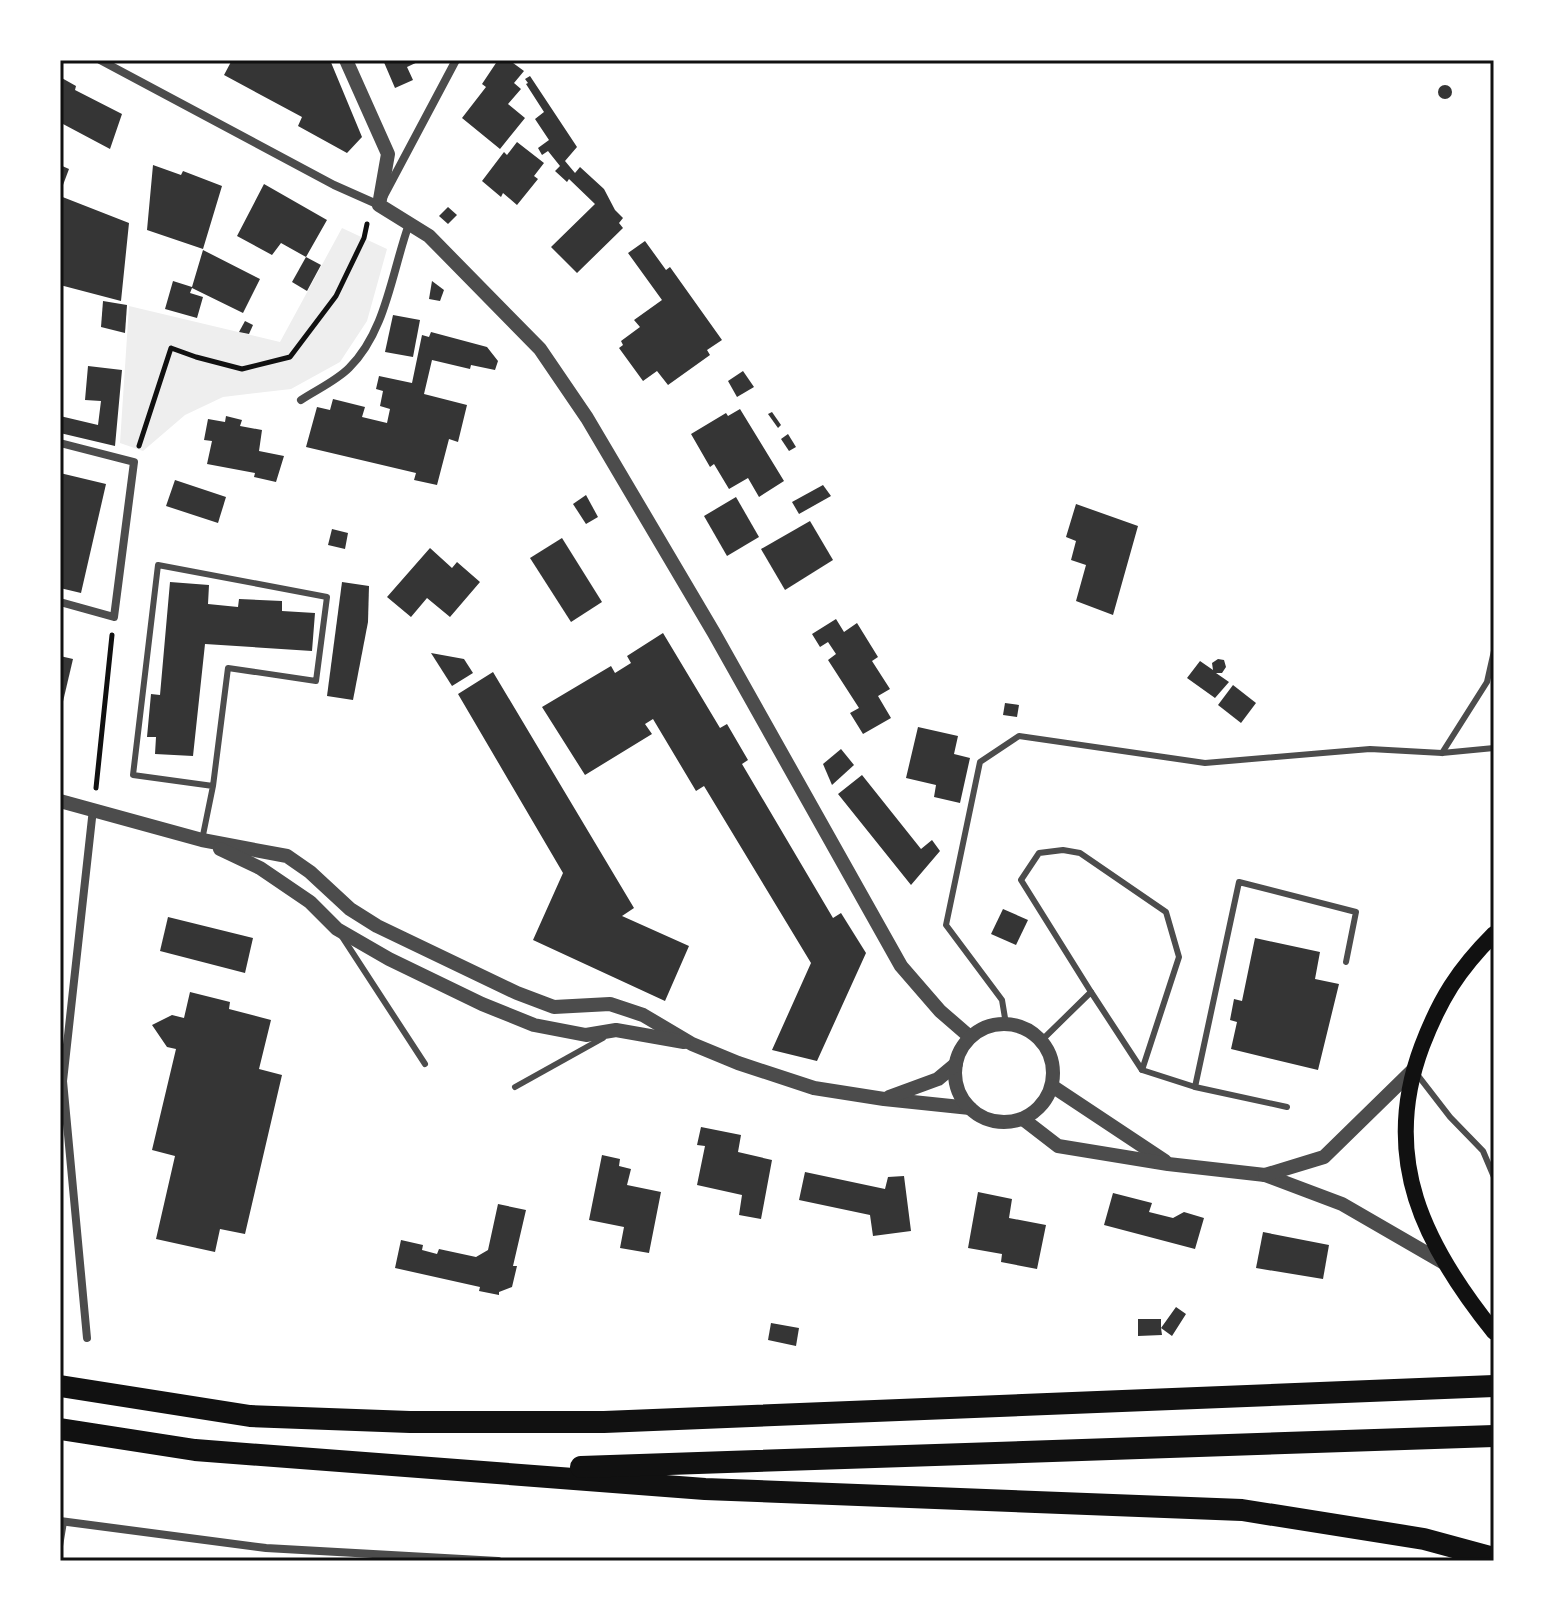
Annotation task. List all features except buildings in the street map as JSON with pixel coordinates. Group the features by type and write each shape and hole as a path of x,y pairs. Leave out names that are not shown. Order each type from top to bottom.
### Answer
{"highway":[{"path":"60,1386 250,1416 410,1422 604,1422 1494,1386"},
{"path":"60,1429 195,1450 705,1489 1242,1510 1424,1539 1494,1558"},
{"path":"476,1470 1494,1436"}],"main road":[{"path":"1494,934 1471,957 1437,1007 1413,1070 1406,1110 1405,1154 1417,1204 1444,1263 1494,1332"}],"street":[{"path":"100,60 334,185 373,202 429,236 540,349 587,418 714,633 901,966 940,1011 970,1037"},
{"path":"346,60 388,154 373,202"},
{"path":"373,202 456,60"},
{"path":"301,400 349,369 371,337 385,306 409,224"},
{"path":"60,443 134,462 114,617 60,602"},
{"path":"60,801 202,840 287,856 310,872 350,909 377,926 517,993 554,1007 610,1004 643,1015 692,1044 738,1063 814,1088 970,1108"},
{"path":"87,1338 62,1081 93,808"},
{"path":"202,840 260,868 310,902 337,929 482,1004 534,1025 586,1035 616,1030 692,1044"},
{"path":"1006,1024 1020,1026 1041,1041 1050,1054 1054,1070 1046,1100 1036,1111 1023,1119 995,1121 981,1117 960,1095 955,1080 956,1064 960,1050 970,1037 981,1029 1006,1024"},
{"path":"884,1099 938,1079 956,1064"},
{"path":"1265,1175 1324,1157 1413,1070"},
{"path":"1052,1086 1168,1164"},
{"path":"1023,1119 1058,1146 1168,1164 1265,1175 1342,1204 1444,1263"},
{"path":"62,1522 266,1548 498,1561"}],"lane":[{"path":"202,840 213,786 228,668 316,681 327,597 158,565 133,775 213,786"},
{"path":"1442,753 1487,682 1494,651"},
{"path":"1006,1024 1002,1000 946,925 980,762 1019,736 1205,763 1370,749 1442,753 1494,748"},
{"path":"1142,1070 1179,957 1166,912 1080,853 1063,850 1039,853 1021,880 1142,1070 1195,1087 1287,1107"},
{"path":"1195,1087 1239,882 1356,912 1346,962"},
{"path":"337,929 425,1064"},
{"path":"1041,1041 1091,992"},
{"path":"515,1087 616,1030"},
{"path":"1413,1070 1450,1117 1483,1151 1494,1177"},
{"path":"60,1546 62,1522"}],"path":[{"path":"134,462 171,348 242,369 290,357 336,296 367,230 373,202"},
{"path":"93,808 114,617"}],"shaded area":[{"path":"342,228 387,249 367,321 340,362 291,389 223,397 185,415 143,451 120,443 129,306 280,342"}]}
